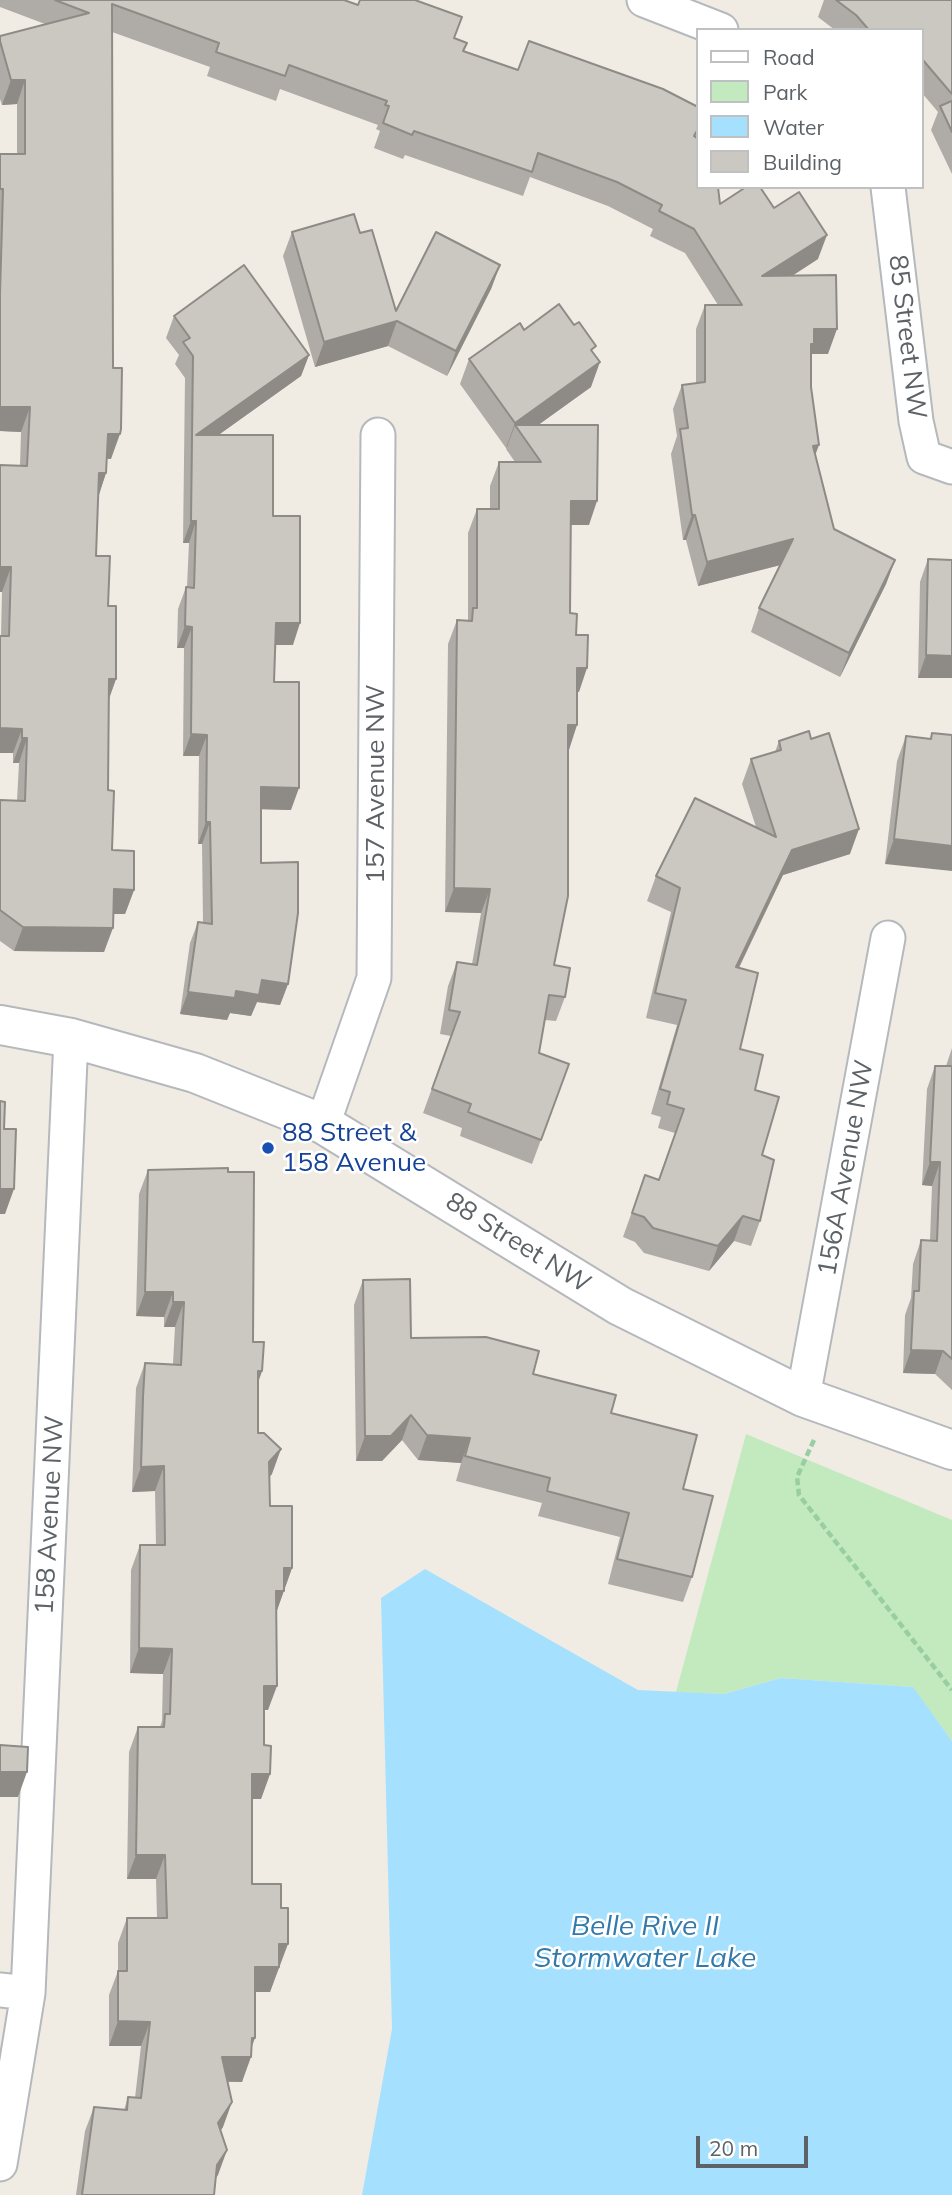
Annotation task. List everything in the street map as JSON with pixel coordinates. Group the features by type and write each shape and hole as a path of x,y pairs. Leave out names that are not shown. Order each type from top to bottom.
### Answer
{"street":[{"path":"644,0 716,28"},
{"name":"85 Street NW","path":"888,189 916,421 924,457 952,467"},
{"name":"157 Avenue NW","path":"323,1124 374,978 378,435"},
{"name":"156A Avenue NW","path":"816,1402 888,938"},
{"name":"88 Street NW","path":"0,1026 71,1038 195,1073 323,1124 620,1306 816,1402 952,1450"},
{"name":"158 Avenue NW","path":"0,2164 14,1992 71,1038"}],"path":[{"path":"816,1402 797,1478 799,1495 952,1690"}],"green space":[{"path":"746,1434 952,1520 952,1741 912,1687 781,1678 724,1694 676,1692"}],"water":[{"name":"Belle Rive II Stormwater Lake","path":"425,1569 638,1690 724,1694 781,1678 913,1687 952,1741 952,2195 362,2195 392,2029 381,1598"}],"building":[{"path":"55,0 344,0 358,5 360,0 415,0 462,17 454,38 467,43 463,51 518,70 529,41 663,89 696,106 696,189 718,189 720,204 743,189 761,189 774,208 799,192 827,235 762,276 836,275 837,329 814,329 814,344 811,344 811,387 819,445 813,446 834,529 895,560 849,653 759,608 793,539 707,562 695,515 692,515 680,429 688,428 682,385 705,382 705,305 742,305 694,229 659,211 662,205 617,182 538,153 532,172 414,131 412,135 383,123 389,106 385,105 387,101 289,65 285,76 216,52 219,43 112,4 113,368 122,368 121,429 120,434 108,434 106,473 99,473 96,556 110,556 108,606 116,606 116,679 109,679 108,790 114,791 112,850 134,851 134,890 114,889 113,928 23,927 0,910 0,800 25,801 27,738 22,738 22,729 0,728 0,636 9,636 11,567 0,567 0,465 27,466 30,407 0,407 3,189 0,189 0,154 25,154 25,80 11,80 0,36 89,13"},
{"path":"836,0 952,0 952,94 924,61 924,28 867,28 856,15"},
{"path":"952,101 952,132 940,106"},
{"path":"354,214 360,233 372,230 396,311 436,232 500,265 456,351 397,321 324,342 292,232"},
{"path":"244,265 309,355 196,435 273,435 273,516 300,516 300,623 276,623 274,682 299,682 299,788 261,787 261,863 298,862 298,913 288,984 262,980 259,995 236,991 235,998 188,992 198,922 212,924 210,822 206,822 207,735 191,734 192,627 185,626 186,587 194,588 196,521 191,521 193,356 183,342 190,338 174,316"},
{"path":"559,304 574,325 579,322 596,346 591,350 600,362 515,423 469,359 520,323 524,330"},
{"path":"515,425 598,425 597,501 571,501 570,613 577,614 576,635 588,635 587,668 577,668 577,725 568,725 568,896 554,965 570,968 565,997 549,995 539,1053 569,1064 541,1140 468,1112 471,1104 432,1089 460,1012 449,1010 457,962 477,965 490,889 454,888 457,620 472,621 473,608 477,608 477,509 499,509 499,462 541,462"},
{"path":"928,559 952,560 952,656 926,655"},
{"path":"809,731 811,739 829,733 859,829 792,850 736,967 758,973 740,1049 763,1055 755,1090 779,1097 762,1155 774,1160 760,1221 743,1216 718,1246 653,1228 644,1217 632,1213 645,1175 659,1180 684,1109 667,1104 670,1092 660,1089 686,1000 655,993 680,888 656,876 695,798 776,837 751,759 781,750 779,741"},
{"path":"932,733 952,735 952,846 894,839 906,736 931,739"},
{"path":"935,1066 952,1066 952,1359 943,1351 911,1350 914,1291 919,1291 921,1240 937,1241 940,1162 930,1162"},
{"path":"0,1101 5,1102 4,1129 16,1129 14,1189 0,1189"},
{"path":"228,1168 228,1172 254,1172 253,1342 264,1342 262,1371 258,1371 258,1433 264,1433 281,1449 269,1462 270,1506 292,1506 292,1568 284,1568 284,1591 276,1591 277,1686 264,1686 264,1745 271,1746 270,1774 252,1774 252,1884 281,1884 281,1908 288,1908 288,1944 279,1944 279,1967 255,1967 255,2038 252,2038 251,2057 222,2057 232,2102 218,2123 227,2150 217,2165 214,2195 82,2195 94,2107 127,2110 128,2097 141,2098 150,2022 118,2021 118,1971 127,1971 127,1918 167,1918 165,1855 136,1855 138,1727 164,1727 165,1714 170,1714 172,1649 139,1648 140,1545 165,1545 164,1466 141,1467 145,1363 181,1365 184,1302 173,1302 173,1292 145,1292 148,1170"},
{"path":"410,1279 411,1338 486,1337 539,1351 533,1374 616,1395 611,1413 697,1435 683,1489 713,1496 692,1577 617,1559 629,1513 547,1491 550,1478 465,1456 470,1438 427,1435 411,1415 391,1436 365,1436 363,1280"},
{"path":"0,1745 28,1747 27,1772 0,1772"}],"place":[{"name":"88 Street & 158 Avenue","path":"268,1148"}]}
